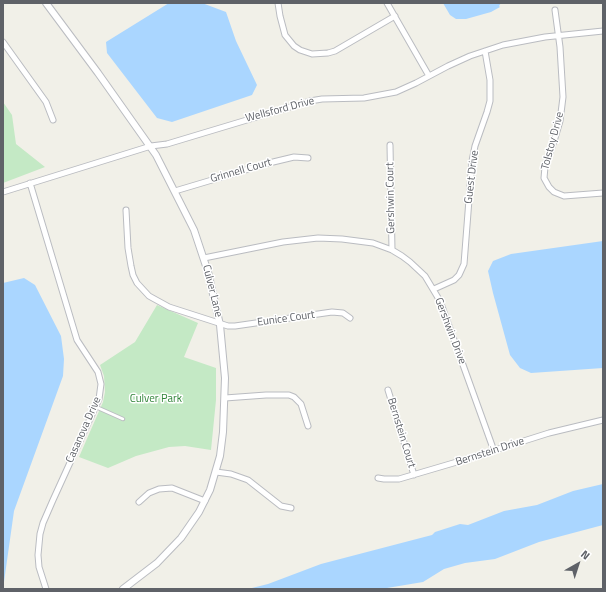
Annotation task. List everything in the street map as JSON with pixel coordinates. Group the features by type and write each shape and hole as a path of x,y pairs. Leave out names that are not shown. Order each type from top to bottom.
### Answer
{"street":[{"name":"Culver Lane","path":"46,3 151,146 175,191 194,230 204,258 216,300 224,354 225,398 220,456 216,472 205,501 190,528 169,552 123,589"},
{"path":"278,3 284,35 294,46 300,50 312,54 335,51 395,16"},
{"path":"387,3 429,76"},
{"name":"Tolstoy Drive","path":"554,10 563,80 562,108 556,138 545,167 544,178 554,192 564,196 603,193"},
{"name":"Wellsford Drive","path":"3,192 151,146 167,144 310,101 322,99 364,98 396,92 405,89 448,66 485,51 524,41 603,31"},
{"path":"3,42 46,102 53,120"},
{"name":"Guest Drive","path":"434,289 454,280 459,275 464,264 472,161 475,146 490,100 490,80 485,51"},
{"name":"Gershwin Court","path":"390,145 392,250"},
{"name":"Grinnell Court","path":"175,191 269,163 294,157 308,158"},
{"name":"Casanova Drive","path":"30,183 77,340 100,377 101,392 96,407 48,511 40,534 38,555 39,567 46,589"},
{"name":"Eunice Court","path":"126,210 130,266 133,275 142,290 153,299 169,307 220,325 235,326 338,312 343,313 350,318"},
{"name":"Gershwin Drive","path":"204,258 283,242 318,238 361,240 392,250 420,270 434,289 440,301 494,451"},
{"name":"Bernstein Court","path":"388,390 414,475"},
{"path":"225,398 289,395 294,397 301,404 308,426"},
{"name":"Bernstein Drive","path":"378,478 393,480 414,475 549,433 603,420"},
{"path":"216,472 231,474 248,480 281,506 291,508"},
{"path":"139,502 149,494 159,489 172,488 205,501"}],"lane":[{"path":"96,407 123,418"}],"green space":[{"path":"3,102 12,115 16,144 45,167 3,183"},
{"name":"Culver Park","path":"157,305 198,323 184,357 216,368 216,400 211,450 185,446 169,447 136,456 108,468 79,457 103,402 105,392 104,376 100,365 135,342"}],"water":[{"path":"169,3 202,3 226,12 236,41 257,85 252,95 172,122 157,118 107,53 106,42"},
{"path":"443,3 501,3 499,6 500,7 491,12 466,19 456,19 450,15"},
{"path":"603,241 603,368 531,373 520,368 510,355 493,293 488,271 493,261 511,254"},
{"path":"24,278 35,285 61,336 64,359 63,376 14,511 3,589 3,283"},
{"path":"603,484 603,525 539,542 495,559 465,563 444,569 423,582 381,589 248,589 268,584 321,564 432,535 435,532 460,524 468,525 504,511 537,505 573,491"}]}
